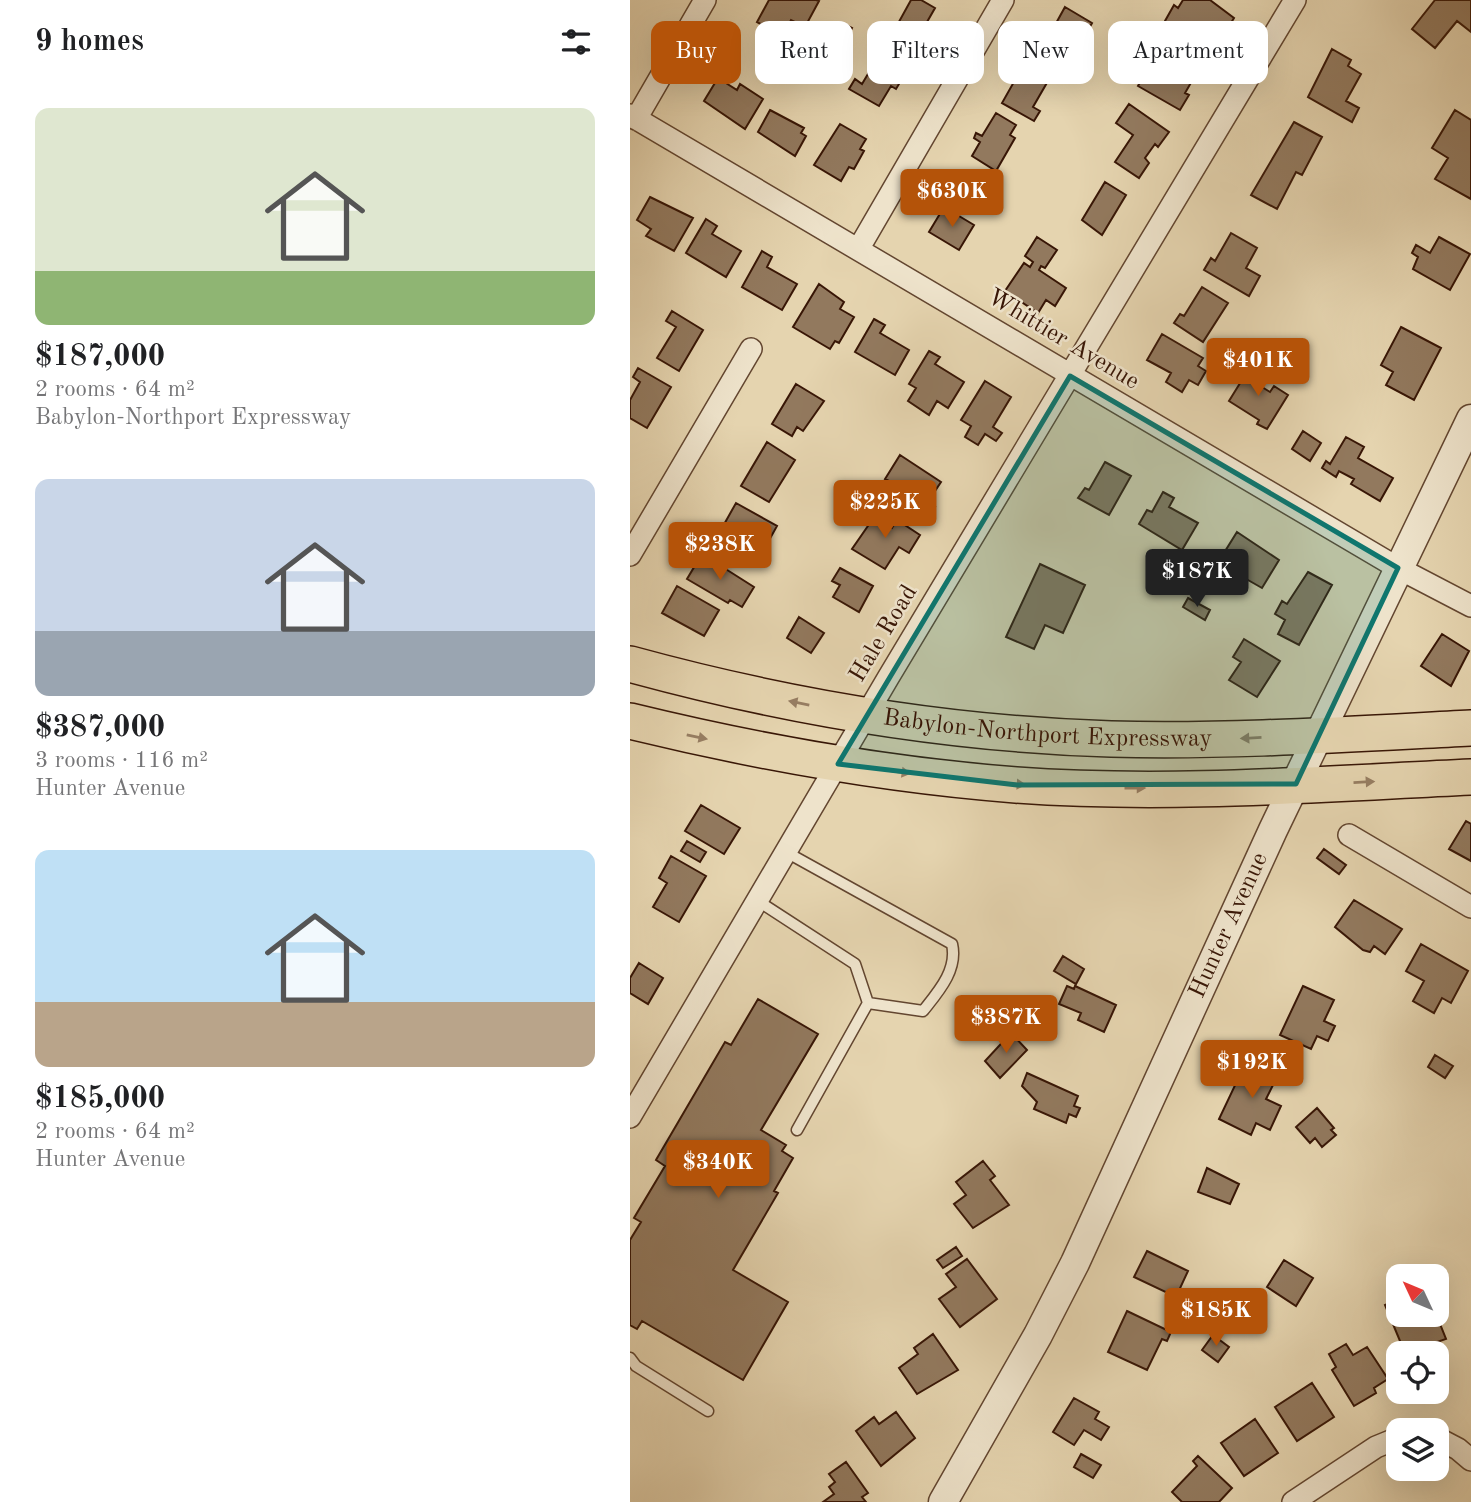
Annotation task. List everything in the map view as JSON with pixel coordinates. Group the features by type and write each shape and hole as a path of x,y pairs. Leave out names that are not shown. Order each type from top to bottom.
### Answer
{"main road":[{"name":"Babylon-Northport Expressway","path":"630,664 739,692 866,716 938,726 1112,739 1319,735 1471,728"},
{"name":"Babylon-Northport Expressway","path":"630,721 838,764 962,780 1054,787 1296,784 1471,776"}],"street":[{"path":"633,117 705,0"},
{"path":"859,248 1003,0"},
{"name":"Hale Road","path":"630,1117 866,716 1295,0"},
{"name":"Whittier Avenue","path":"633,117 1398,568 1471,606"},
{"path":"630,555 751,349"},
{"name":"Hunter Avenue","path":"943,1502 1038,1335 1075,1263 1296,784 1471,419"},
{"path":"1349,835 1471,907"},
{"path":"1293,1502 1386,1443"},
{"path":"1449,1444 1471,1460"}],"lane":[{"path":"786,852 952,944 955,956 943,984 923,1011 868,1003"},
{"path":"758,901 855,964 868,1003 797,1130"},
{"path":"630,1358 636,1366 708,1411"}],"highlighted area":[{"path":"1070,376 1398,568 1296,784 1017,785 838,764"}],"building":[{"path":"769,0 819,1 808,21 758,21"},
{"path":"911,0 921,0 935,8 928,21 899,21"},
{"path":"1183,0 1210,0 1234,18 1232,21 1165,21 1174,5 1178,8"},
{"path":"1435,0 1471,0 1471,32 1457,21 1435,48 1412,29"},
{"path":"1065,7 1089,21 1057,21"},
{"path":"1332,49 1351,60 1348,66 1361,74 1346,101 1359,108 1352,122 1308,97"},
{"path":"867,76 867,84 899,84 896,89 891,86 879,106 849,89 855,79 862,84"},
{"path":"714,84 728,84 737,90 740,84 763,99 745,129 704,101"},
{"path":"1013,84 1046,84 1033,107 1040,111 1034,121 1002,103"},
{"path":"1190,84 1185,93 1189,95 1180,110 1138,86"},
{"path":"1129,104 1169,132 1158,147 1155,144 1145,158 1149,163 1139,178 1115,162 1133,135 1116,123"},
{"path":"770,110 804,128 801,133 806,136 795,156 758,132"},
{"path":"1455,110 1471,120 1471,199 1435,179 1448,158 1432,148"},
{"path":"996,113 1016,125 1010,135 1015,138 996,171 972,156 980,142 974,138 976,133 982,136"},
{"path":"1294,122 1322,137 1302,175 1296,172 1277,209 1251,195"},
{"path":"840,124 866,139 860,149 864,151 854,169 849,167 841,181 814,165"},
{"path":"964,171 984,184 975,198 955,185"},
{"path":"1105,182 1126,195 1102,235 1082,220"},
{"path":"650,197 693,218 674,251 646,236 651,229 637,220"},
{"path":"944,207 974,225 959,250 929,232"},
{"path":"706,219 717,226 712,234 741,251 726,277 686,253"},
{"path":"1231,233 1257,248 1246,268 1260,276 1249,296 1204,270 1211,258 1215,261"},
{"path":"1037,237 1057,250 1045,268 1041,266 1039,270 1066,288 1055,306 1046,300 1038,313 1005,291 1024,263 1030,267 1033,262 1025,256"},
{"path":"1439,237 1470,254 1450,290 1413,269 1418,257 1412,253 1416,245 1430,253"},
{"path":"762,251 772,257 767,267 797,284 782,310 742,287"},
{"path":"819,284 844,302 840,309 854,317 839,343 835,341 830,349 793,327"},
{"path":"1202,287 1228,303 1203,342 1174,323 1180,314 1184,316"},
{"path":"672,311 703,330 679,371 657,358 676,327 666,321"},
{"path":"874,319 885,325 880,333 909,350 895,375 855,352"},
{"path":"1401,327 1441,348 1414,400 1386,385 1393,372 1381,365"},
{"path":"1162,334 1203,358 1198,366 1206,371 1198,385 1189,380 1182,392 1166,382 1171,373 1147,360"},
{"path":"929,351 940,357 935,364 964,382 948,408 937,401 929,415 908,401 916,388 909,384"},
{"path":"1250,367 1268,378 1262,387 1270,392 1274,386 1288,395 1267,429 1257,424 1259,420 1229,401"},
{"path":"638,368 671,387 647,428 630,418 630,400 640,382 633,377"},
{"path":"985,381 1011,397 993,427 1002,433 996,441 985,434 978,445 965,437 971,426 961,420"},
{"path":"796,384 824,401 803,431 797,427 792,436 772,424"},
{"path":"1303,431 1321,443 1310,461 1292,449"},
{"path":"1346,437 1364,447 1358,458 1393,478 1380,501 1351,484 1354,479 1339,471 1336,477 1322,468 1326,461 1330,464"},
{"path":"767,442 795,460 769,502 741,486"},
{"path":"900,455 941,482 927,503 935,507 926,521 880,495 889,481 885,479"},
{"path":"1105,462 1131,476 1109,515 1078,498 1085,488 1089,490"},
{"path":"1163,492 1174,498 1169,507 1198,523 1182,550 1139,524 1147,510 1152,512"},
{"path":"736,503 777,526 762,553 740,541 736,549 712,535 718,525 722,528"},
{"path":"879,510 887,515 882,522 892,528 897,520 920,535 909,553 899,547 885,569 852,549"},
{"path":"1237,532 1279,560 1262,588 1241,576 1237,583 1214,569"},
{"path":"702,554 754,587 742,607 730,600 728,603 687,579"},
{"path":"1040,564 1085,585 1063,633 1045,625 1034,649 1006,637"},
{"path":"840,568 873,586 859,612 833,597 840,585 832,581"},
{"path":"1308,572 1332,585 1299,645 1278,634 1285,620 1275,614 1282,601 1287,604"},
{"path":"677,586 719,610 704,636 662,613"},
{"path":"1188,598 1210,610 1205,620 1183,607"},
{"path":"799,617 824,633 811,653 787,638"},
{"path":"1442,634 1469,651 1451,686 1421,666"},
{"path":"1244,639 1280,661 1257,697 1229,680 1241,662 1233,657"},
{"path":"701,805 740,828 724,854 685,831"},
{"path":"1466,821 1471,824 1471,861 1449,849"},
{"path":"687,841 706,852 700,862 681,851"},
{"path":"1324,849 1346,865 1339,874 1317,858"},
{"path":"671,856 706,876 679,922 653,907 667,883 659,878"},
{"path":"1354,900 1402,929 1385,954 1374,946 1370,952 1363,950 1335,927"},
{"path":"1421,944 1468,971 1451,1003 1442,998 1434,1013 1413,1001 1424,981 1406,971"},
{"path":"1063,956 1084,969 1076,984 1054,971"},
{"path":"639,963 663,978 648,1004 630,993 630,978"},
{"path":"1067,986 1074,989 1075,986 1116,1005 1104,1032 1078,1020 1081,1013 1059,1004"},
{"path":"1303,986 1334,1000 1324,1021 1335,1026 1328,1041 1317,1036 1311,1049 1280,1035"},
{"path":"758,999 818,1034 761,1130 786,1145 782,1151 793,1158 774,1191 778,1193 733,1270 788,1302 743,1380 642,1321 637,1329 630,1325 630,1240 641,1222 634,1218 665,1166 656,1160 725,1042 731,1045"},
{"path":"1011,1033 1027,1050 1000,1078 985,1061"},
{"path":"1435,1055 1453,1066 1445,1078 1428,1067"},
{"path":"1247,1060 1278,1075 1266,1099 1281,1106 1270,1130 1256,1123 1251,1135 1219,1119"},
{"path":"1027,1073 1078,1096 1074,1106 1080,1108 1076,1117 1069,1114 1066,1123 1034,1109 1037,1102 1022,1086"},
{"path":"1317,1108 1334,1128 1331,1130 1336,1135 1322,1147 1315,1138 1310,1143 1296,1127"},
{"path":"983,1161 995,1176 990,1180 1009,1205 973,1228 954,1204 966,1195 956,1182"},
{"path":"1207,1168 1239,1184 1230,1204 1198,1192"},
{"path":"956,1247 962,1256 943,1268 937,1260"},
{"path":"1147,1251 1188,1271 1176,1297 1134,1277"},
{"path":"967,1259 997,1299 960,1327 939,1299 956,1287 946,1274"},
{"path":"1284,1260 1313,1278 1296,1306 1267,1287"},
{"path":"1127,1311 1171,1332 1167,1341 1162,1339 1147,1370 1108,1352"},
{"path":"1394,1327 1441,1327 1446,1339 1440,1341 1400,1341"},
{"path":"933,1334 958,1370 917,1394 899,1368 918,1354 914,1348"},
{"path":"1213,1335 1229,1347 1218,1362 1202,1350"},
{"path":"1346,1344 1353,1355 1367,1347 1386,1376 1386,1380 1374,1388 1376,1393 1354,1406 1332,1370 1336,1367 1329,1354"},
{"path":"1312,1383 1334,1417 1297,1441 1275,1407"},
{"path":"1074,1398 1099,1412 1095,1419 1109,1427 1101,1440 1084,1430 1074,1445 1053,1432"},
{"path":"896,1412 915,1438 881,1466 856,1431 874,1417 879,1424"},
{"path":"1255,1419 1278,1453 1244,1476 1221,1443"},
{"path":"1081,1454 1101,1465 1093,1478 1074,1467"},
{"path":"1198,1456 1232,1488 1219,1502 1182,1502 1172,1492 1197,1466 1193,1461"},
{"path":"846,1462 868,1493 862,1497 866,1502 823,1502 834,1494 829,1487 835,1482 829,1474"}]}
